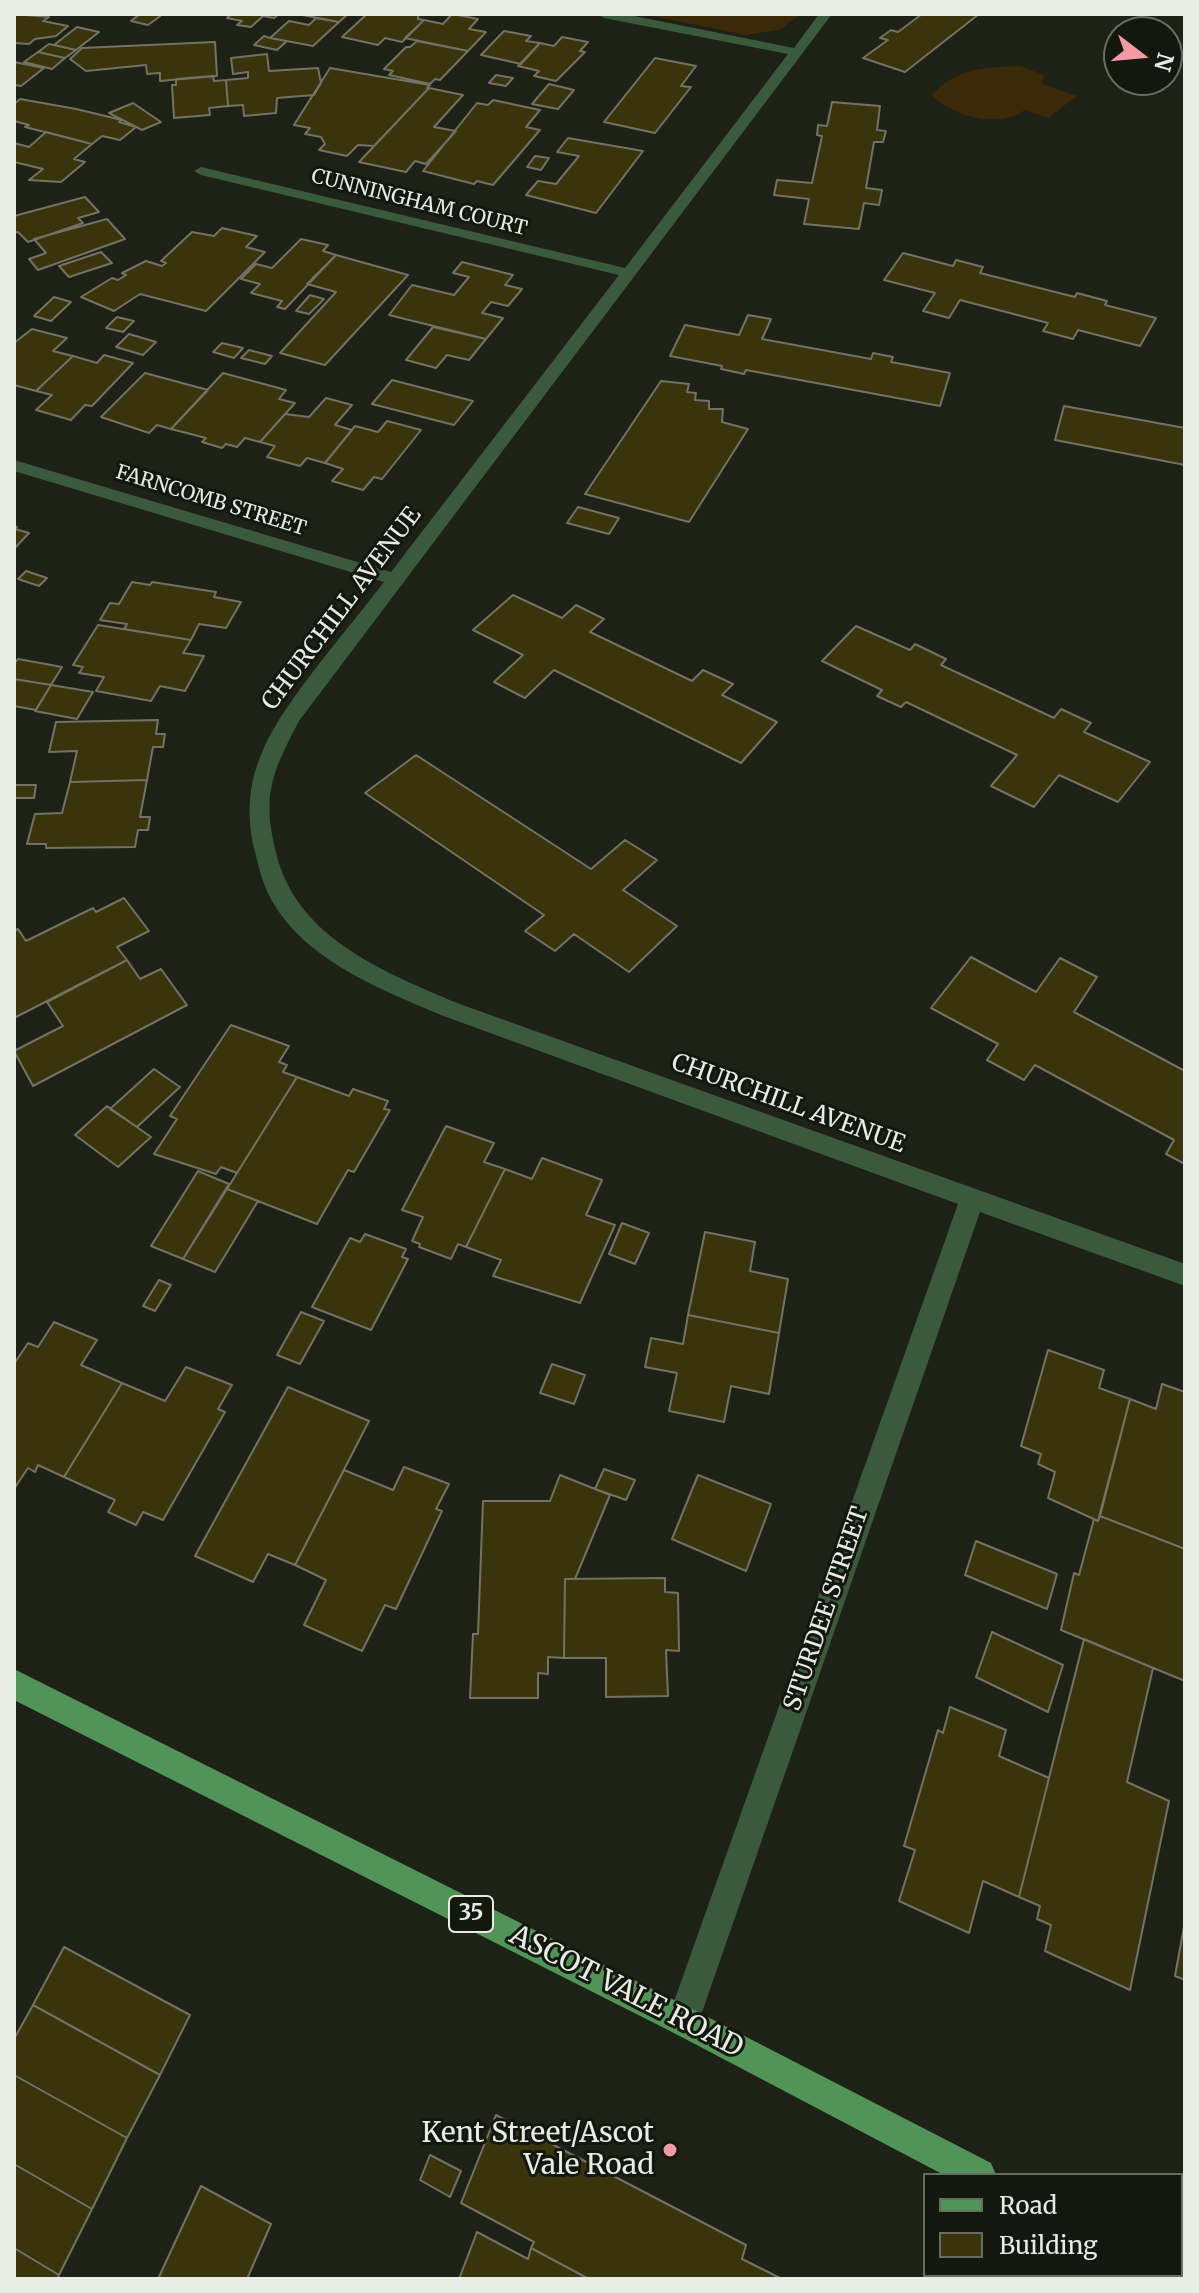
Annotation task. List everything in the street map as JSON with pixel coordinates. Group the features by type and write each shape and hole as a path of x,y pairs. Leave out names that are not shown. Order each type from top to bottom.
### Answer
{"main road":[{"name":"ASCOT VALE ROAD","path":"14,1684 683,2021 975,2173"}],"street":[{"path":"604,14 796,52"},
{"name":"CHURCHILL AVENUE","path":"826,14 291,717 268,761 257,804 263,843 277,891 306,927 342,957 387,983 449,1009 1185,1275"},
{"name":"CUNNINGHAM COURT","path":"201,171 628,273"},
{"name":"FARNCOMB STREET","path":"14,465 394,579"},
{"name":"STURDEE STREET","path":"683,2021 972,1198"}],"shaded area":[{"path":"642,14 801,14 779,30 746,35"},
{"path":"1020,66 1044,75 1042,84 1077,96 1048,118 1025,110 1014,116 990,119 964,114 932,95 961,74 984,68"}],"building":[{"path":"14,14 49,17 43,21 68,26 56,36 35,39 29,44 14,43"},
{"path":"140,14 163,14 148,25 131,21"},
{"path":"231,14 279,14 274,18 263,16 251,27 237,25 242,21 227,18"},
{"path":"297,14 348,14 339,22"},
{"path":"367,14 418,14 418,19 424,20 402,42 385,38 378,45 342,37"},
{"path":"452,14 478,19 469,29 486,32 468,51 405,38 424,20 443,24"},
{"path":"922,14 979,14 905,72 863,58 888,40 880,38 891,30 898,32"},
{"path":"316,18 339,22 313,46 270,38 289,21 309,25"},
{"path":"77,27 99,32 76,50 54,45"},
{"path":"504,31 531,36 526,41 540,43 521,64 481,55"},
{"path":"264,36 287,41 277,50 254,45"},
{"path":"562,37 588,42 580,51 585,52 556,81 534,76 539,71 518,66 540,43 554,46"},
{"path":"417,41 468,51 440,80 435,79 430,84 389,75 393,71 384,69 406,47"},
{"path":"215,42 217,76 160,81 160,73 147,74 146,65 86,71 70,59 82,48"},
{"path":"49,44 76,50 65,58 38,52"},
{"path":"38,52 65,58 52,69 24,62"},
{"path":"267,54 269,71 318,68 321,83 314,95 277,98 276,113 244,116 243,105 228,106 226,80 248,78 248,72 233,74 231,58"},
{"path":"655,58 696,66 681,86 691,87 655,133 604,122"},
{"path":"14,62 44,68 21,86 14,85"},
{"path":"330,68 430,85 374,146 358,145 347,156 319,150 325,144 321,137 305,134 310,128 294,125"},
{"path":"496,75 513,78 506,86 489,83"},
{"path":"213,76 214,81 226,80 228,106 209,108 210,115 174,118 172,85 176,85 176,79"},
{"path":"549,84 574,90 558,109 532,104"},
{"path":"429,88 463,95 434,127 456,131 426,164 415,161 406,172 359,162"},
{"path":"20,99 122,120 119,122 136,127 120,140 102,136 92,144 25,127 29,125 14,121 14,104"},
{"path":"493,100 540,110 526,127 540,130 493,185 477,181 474,184 423,171 477,103 488,105"},
{"path":"832,102 880,106 877,130 886,131 883,142 874,142 866,188 882,190 879,205 864,203 859,229 804,224 809,199 774,195 777,180 812,183 822,136 817,135 818,125 827,126"},
{"path":"133,103 161,122 142,130 109,113"},
{"path":"46,132 92,144 74,159 85,162 61,182 29,180 43,169 14,162 14,143 29,147"},
{"path":"568,138 643,151 596,213 526,195 538,181 556,184 579,156 557,152"},
{"path":"535,156 549,158 541,170 527,167"},
{"path":"85,197 99,212 78,218 83,223 28,242 18,232 14,233 14,216"},
{"path":"107,219 125,239 38,270 29,259 46,253 34,239"},
{"path":"222,228 257,236 246,247 265,252 206,311 140,294 114,311 81,297 112,278 118,280 126,275 122,273 146,261 162,266 166,263 161,261 192,232 214,236"},
{"path":"301,239 328,245 323,251 336,255 285,309 277,307 282,301 251,293 260,284 241,279 256,264 272,268"},
{"path":"101,252 112,263 69,277 59,266"},
{"path":"903,253 953,266 956,260 983,267 980,273 1075,297 1077,293 1107,301 1105,305 1156,318 1140,346 1078,330 1073,339 1043,331 1048,323 960,300 949,318 923,311 935,293 884,280"},
{"path":"336,255 408,275 325,365 280,353 336,292 307,284"},
{"path":"462,262 513,275 505,285 522,289 508,306 491,302 482,313 503,318 486,339 389,315 412,285 454,295 469,277 453,273"},
{"path":"310,295 324,299 309,314 296,311"},
{"path":"54,297 71,302 51,321 34,316"},
{"path":"748,315 771,319 762,339 871,359 873,353 893,357 891,362 950,373 940,406 746,370 744,374 721,369 722,366 670,356 685,325 739,335"},
{"path":"117,317 134,321 123,332 106,328"},
{"path":"433,327 486,339 469,360 447,355 436,368 406,360"},
{"path":"32,329 67,338 53,351 73,356 36,391 14,385 14,343"},
{"path":"129,334 156,342 143,355 116,347"},
{"path":"222,343 243,348 234,358 213,352"},
{"path":"249,350 272,356 265,364 241,358"},
{"path":"104,355 133,363 92,406 85,405 71,420 36,410 52,395 36,391 73,356 97,363"},
{"path":"145,373 208,390 171,429 157,425 149,433 101,417"},
{"path":"223,373 286,390 279,399 295,403 260,442 245,438 237,447 226,444 222,448 202,442 206,438 171,429"},
{"path":"392,380 473,401 454,425 372,404"},
{"path":"661,381 689,384 687,392 696,393 695,400 709,401 709,409 723,409 722,422 748,429 689,522 585,494"},
{"path":"326,398 352,405 335,425 352,430 325,463 307,458 300,466 267,457 275,446 260,442 285,414 309,417"},
{"path":"1064,406 1185,428 1185,465 1055,440"},
{"path":"387,421 421,430 382,479 374,477 363,490 332,481 343,469 325,463 355,426 378,432"},
{"path":"578,507 619,518 609,534 567,523"},
{"path":"14,526 29,533 14,549"},
{"path":"26,571 47,578 39,586 18,579"},
{"path":"132,582 216,592 214,597 241,602 226,628 199,624 191,640 124,629 127,624 100,620 110,603 119,604"},
{"path":"513,595 562,618 576,605 604,619 590,632 692,681 703,670 733,684 722,695 777,722 741,763 554,670 525,698 494,682 523,655 473,630"},
{"path":"98,625 191,640 183,653 204,656 185,691 160,686 151,701 96,691 104,677 79,673 83,667 73,665"},
{"path":"856,626 910,650 915,644 946,659 941,665 1054,718 1061,709 1091,723 1084,732 1150,762 1118,802 1059,775 1034,807 991,786 1017,755 906,702 901,707 877,696 882,690 822,661"},
{"path":"18,659 62,667 51,685 14,679 14,664"},
{"path":"14,679 51,685 36,710 14,706"},
{"path":"51,685 93,692 77,719 35,711"},
{"path":"158,720 156,734 165,734 163,747 153,747 147,780 70,782 77,751 49,752 56,722"},
{"path":"416,755 591,869 625,840 657,860 623,890 677,926 629,972 574,934 555,951 525,931 544,915 365,793"},
{"path":"147,780 140,817 150,817 148,830 138,830 135,847 46,848 46,844 27,844 35,814 62,813 70,782"},
{"path":"14,785 36,785 34,798 14,798"},
{"path":"124,898 149,931 117,947 127,960 14,1018 14,931 18,929 26,941 93,908 96,912"},
{"path":"971,957 1036,992 1060,958 1097,977 1074,1012 1185,1071 1185,1164 1166,1154 1174,1140 1035,1065 1024,1080 987,1060 998,1044 931,1008"},
{"path":"127,960 140,979 161,969 187,1005 33,1086 14,1051 63,1026 47,1002"},
{"path":"231,1025 289,1046 279,1062 287,1065 283,1072 297,1077 237,1173 221,1167 216,1174 154,1154 177,1119 170,1116"},
{"path":"154,1069 180,1087 137,1127 110,1109"},
{"path":"297,1077 349,1096 353,1089 388,1101 384,1109 390,1110 354,1172 348,1170 317,1224 227,1189"},
{"path":"107,1106 151,1137 118,1167 75,1135"},
{"path":"446,1126 494,1143 484,1162 505,1169 466,1247 458,1244 451,1259 419,1247 420,1244 412,1241 423,1217 402,1210"},
{"path":"542,1158 602,1180 586,1215 615,1225 580,1303 493,1276 501,1260 466,1247 505,1169 532,1179"},
{"path":"198,1171 229,1184 183,1259 151,1246"},
{"path":"227,1189 258,1201 215,1272 183,1259"},
{"path":"622,1223 649,1233 635,1264 609,1254"},
{"path":"705,1232 755,1242 750,1271 788,1279 779,1333 688,1315"},
{"path":"365,1234 406,1249 402,1257 408,1259 371,1330 312,1307 350,1238 360,1242"},
{"path":"159,1280 171,1285 155,1311 143,1306"},
{"path":"301,1312 324,1321 300,1364 277,1355"},
{"path":"688,1315 779,1333 769,1394 731,1386 724,1422 669,1411 677,1373 645,1367 651,1338 683,1344"},
{"path":"54,1322 97,1340 81,1365 122,1383 64,1477 38,1465 35,1472 28,1468 14,1489 14,1364 28,1343 38,1347"},
{"path":"1048,1350 1104,1370 1099,1388 1130,1399 1098,1521 1048,1498 1055,1472 1038,1464 1041,1454 1021,1446"},
{"path":"552,1364 585,1375 574,1404 540,1393"},
{"path":"186,1367 232,1385 218,1409 225,1412 163,1520 143,1512 136,1525 108,1512 115,1500 64,1477 122,1383 165,1401"},
{"path":"1162,1384 1185,1392 1185,1549 1100,1516 1130,1399 1156,1409"},
{"path":"288,1387 369,1421 295,1565 268,1554 253,1582 195,1556"},
{"path":"404,1467 449,1484 436,1509 442,1511 396,1609 385,1605 362,1651 304,1625 326,1580 295,1565 344,1470 393,1490"},
{"path":"604,1469 635,1480 626,1500 595,1489"},
{"path":"560,1475 610,1495 575,1579 565,1579 564,1658 548,1657 548,1674 538,1673 538,1698 470,1698 473,1634 478,1634 483,1501 550,1501"},
{"path":"698,1475 771,1504 746,1571 672,1539"},
{"path":"1100,1516 1185,1549 1185,1681 1061,1630 1074,1573 1079,1575 1094,1519 1098,1521"},
{"path":"976,1541 1057,1574 1047,1609 965,1575"},
{"path":"665,1578 665,1592 678,1593 679,1651 666,1650 668,1696 606,1697 606,1658 564,1658 565,1579"},
{"path":"992,1632 1063,1665 1048,1712 976,1677"},
{"path":"1084,1639 1153,1668 1127,1782 1169,1801 1130,1990 1045,1951 1051,1925 1037,1919 1040,1906 1019,1897"},
{"path":"950,1707 1006,1730 999,1756 1049,1778 1019,1897 983,1881 969,1933 899,1901 915,1850 904,1846 938,1730 943,1733"},
{"path":"1185,1921 1185,1980 1175,1976"},
{"path":"64,1947 190,2015 160,2075 33,2005"},
{"path":"33,2005 160,2075 127,2138 14,2075 14,2039"},
{"path":"14,2075 127,2138 92,2209 14,2164"},
{"path":"496,2115 746,2245 742,2259 782,2279 589,2279 531,2248 534,2242 461,2203"},
{"path":"430,2155 461,2171 450,2197 420,2180"},
{"path":"14,2164 92,2209 59,2275 14,2248"},
{"path":"201,2186 271,2224 247,2279 158,2279"},
{"path":"477,2232 528,2259 531,2248 589,2279 459,2279"},
{"path":"14,2248 59,2275 57,2279 14,2279"}],"place":[{"name":"Kent Street/Ascot Vale Road","path":"670,2150"}]}
